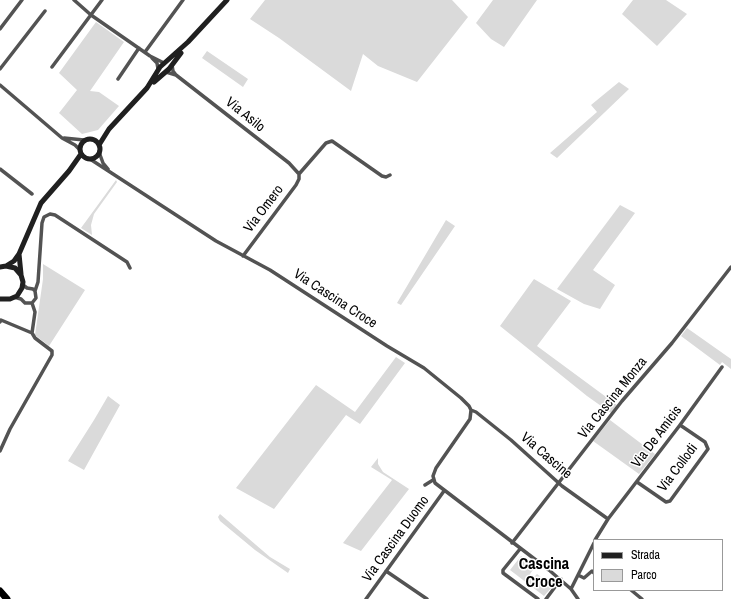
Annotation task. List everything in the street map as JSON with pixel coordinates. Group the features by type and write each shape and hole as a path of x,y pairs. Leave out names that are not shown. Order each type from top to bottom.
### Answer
{"highway":[{"path":"0,591 7,599"}],"street":[{"path":"0,29 22,0"},
{"path":"74,0 91,15 150,56 157,63 158,69"},
{"path":"52,67 102,0"},
{"path":"145,52 183,0"},
{"path":"146,88 158,69 188,42 228,0"},
{"path":"0,69 45,11"},
{"path":"69,171 81,161 96,156 99,152 99,145 109,129 146,88 166,72 188,42"},
{"path":"118,79 139,48"},
{"path":"150,56 164,63"},
{"path":"172,65 173,71 176,75"},
{"name":"Via Asilo","path":"166,72 176,75 288,163 299,174"},
{"path":"0,85 62,138 75,145 89,158"},
{"path":"62,138 73,140 93,140 109,129"},
{"path":"6,266 14,261 19,254 41,203 69,171 81,152 81,145 84,140"},
{"path":"93,140 99,145"},
{"name":"Via Omero","path":"243,256 296,185 299,179 299,174 326,142 332,141 382,176 386,177 390,175"},
{"name":"Via Cascina Croce","path":"99,152 103,163 110,171"},
{"name":"Via Cascina Croce","path":"89,158 216,241 288,281 387,346 424,368 461,398 471,410"},
{"path":"0,169 32,194"},
{"path":"33,290 38,285 42,223 44,217 50,214 55,215 127,262 130,268"},
{"path":"0,304 14,297 20,291 22,285 19,254"},
{"path":"0,267 6,266 15,268 21,275"},
{"name":"Via Cascina Monza","path":"512,542 622,401 672,343 731,268"},
{"path":"22,285 33,290"},
{"path":"32,303 36,298 33,290"},
{"path":"14,297 21,299 25,303 32,303"},
{"path":"0,298 6,300"},
{"path":"32,303 35,312 32,333"},
{"path":"0,322 1,320 32,333 35,338 52,351 52,355 10,429 0,451"},
{"name":"Via De Amicis","path":"597,539 608,519 722,367"},
{"path":"433,480 436,468 470,419 471,410"},
{"name":"Via Cascine","path":"471,410 476,412 511,440 559,482 608,519"},
{"name":"Via Collodi","path":"637,482 666,502 670,501 708,449 705,442 680,425"},
{"path":"425,485 433,480"},
{"path":"433,480 444,491 561,579 571,589 577,598"},
{"name":"Via Cascina Duomo","path":"366,599 444,491"},
{"path":"571,589 593,545"},
{"path":"520,549 503,570 503,573 538,599"},
{"path":"386,571 427,599"},
{"path":"578,575 584,578 592,571 593,572"},
{"path":"546,599 561,579"},
{"path":"633,591 642,599"}],"green space":[{"path":"265,0 452,0 468,17 417,82 378,66 363,54 351,91 279,38 250,19"},
{"path":"493,0 537,0 504,47 491,39 476,23"},
{"path":"633,0 666,0 687,14 657,46 622,14"},
{"path":"96,22 124,42 90,91 99,92 119,106 98,130 82,134 59,113 77,90 59,73"},
{"path":"207,51 248,79 243,87 202,58"},
{"path":"619,82 629,89 557,158 550,153 597,112 591,105"},
{"path":"116,180 117,182 94,214 91,225 92,235 81,228"},
{"path":"620,205 635,213 593,270 615,285 600,309 584,304 557,289"},
{"path":"446,220 455,226 401,305 397,303"},
{"path":"43,264 85,290 49,346 35,335 43,279"},
{"path":"534,279 571,301 537,346 617,405 611,413 587,396 500,326"},
{"path":"687,328 731,359 731,369 722,362 720,365 681,336"},
{"path":"396,357 405,363 360,424 346,415 274,509 236,488 316,385 355,412"},
{"path":"108,396 120,405 84,470 68,461"},
{"path":"610,420 655,454 639,474 593,441"},
{"path":"378,458 378,464 383,472 409,489 361,551 343,543 392,480 371,467"},
{"path":"220,514 270,557 290,569 288,573 255,550 220,521 218,517"},
{"path":"521,556 535,567 530,574 531,576 534,577 537,574 553,586 544,596 510,570"}],"district":[{"name":"Cascina Croce","path":"544,574"}]}
